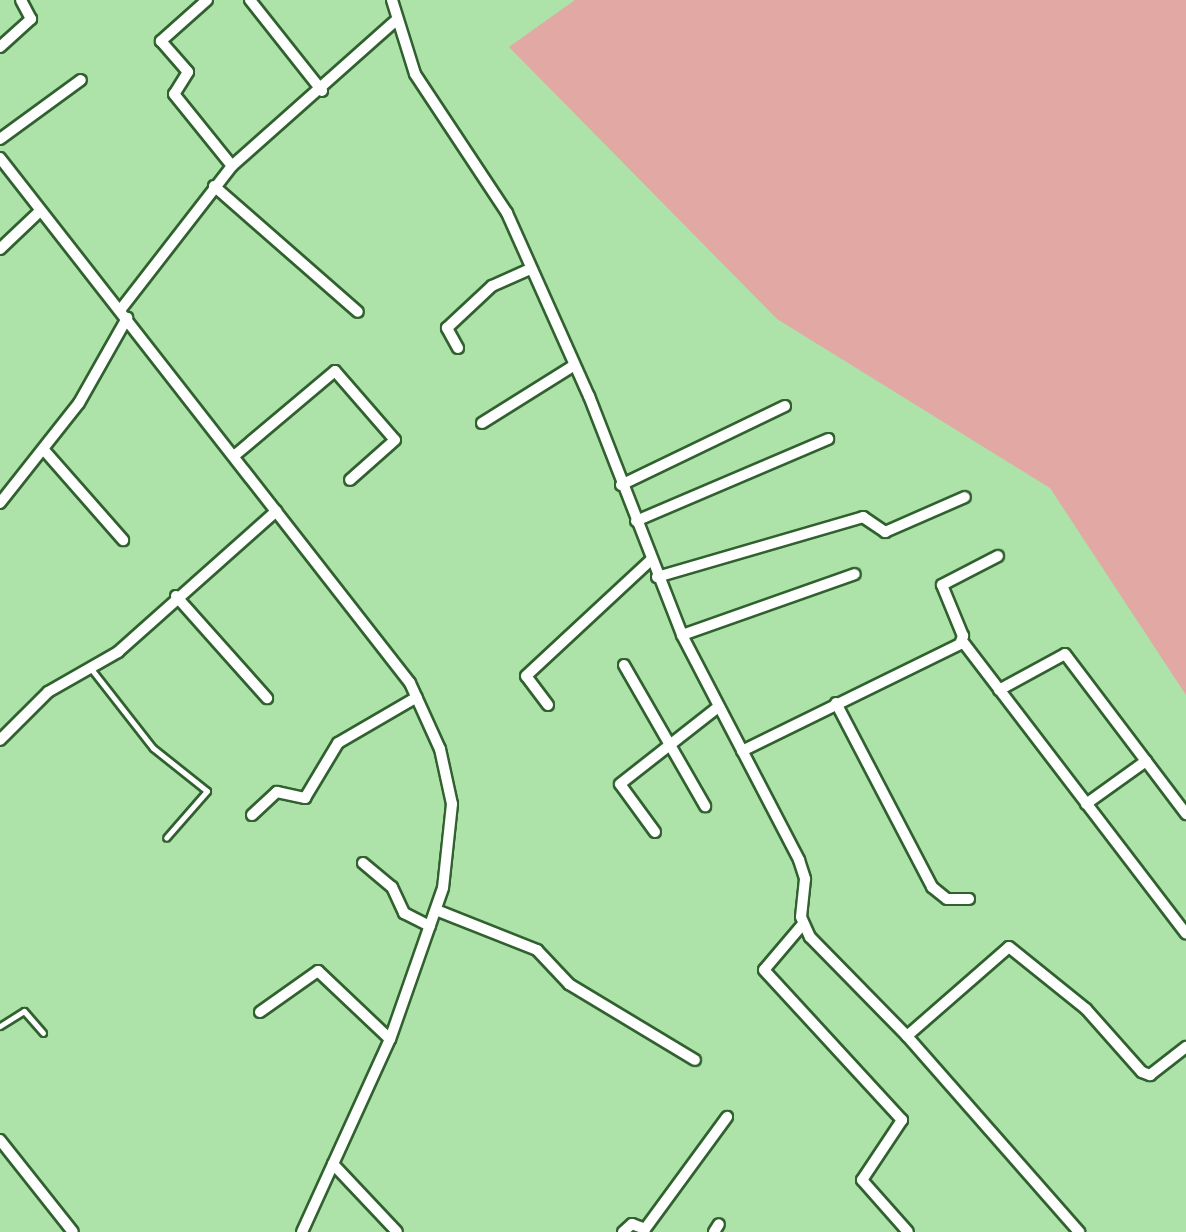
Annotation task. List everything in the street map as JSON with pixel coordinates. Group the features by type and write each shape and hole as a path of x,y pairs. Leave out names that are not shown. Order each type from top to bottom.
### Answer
{"street":[{"path":"0,47 31,19 21,0"},
{"path":"207,0 161,41 188,72 174,94 232,166"},
{"path":"250,0 322,91"},
{"path":"392,0 394,22 429,96 500,199 528,270 573,366 682,635 717,708 804,870 803,924 824,954 907,1036 1079,1232"},
{"path":"0,503 44,450 124,313 214,186 232,166 322,91 394,22"},
{"path":"0,139 81,80"},
{"path":"0,158 124,313 417,697 440,749 452,804 452,840 436,910 390,1039 302,1232"},
{"path":"214,186 358,312"},
{"path":"0,249 40,211"},
{"path":"458,348 447,328 492,286 528,270"},
{"path":"482,423 573,366"},
{"path":"234,456 335,371 395,442 350,480"},
{"path":"621,485 785,406"},
{"path":"636,521 828,439"},
{"path":"44,450 123,540"},
{"path":"657,577 865,516 885,532 965,497"},
{"path":"0,740 48,692 92,670 276,511"},
{"path":"998,556 942,585 963,642 1186,934"},
{"path":"548,705 526,676 651,560"},
{"path":"682,635 855,574"},
{"path":"176,596 267,698"},
{"path":"742,751 963,642"},
{"path":"999,690 1065,654 1186,814"},
{"path":"624,665 705,806"},
{"path":"252,815 277,792 305,798 338,743 417,697"},
{"path":"836,703 932,887 947,899 969,899"},
{"path":"655,832 619,787 717,708"},
{"path":"1086,804 1146,761"},
{"path":"363,863 392,887 404,913 430,926"},
{"path":"436,910 537,950 569,984 695,1060"},
{"path":"803,924 766,959 764,970 902,1120 862,1180 908,1232"},
{"path":"907,1036 1009,947 1086,1009 1142,1072 1150,1075 1186,1047"},
{"path":"260,1012 318,971 390,1039"},
{"path":"623,1232 632,1224 645,1229 727,1117"},
{"path":"0,1140 71,1231"},
{"path":"333,1164 397,1232"}],"lane":[{"path":"92,670 153,748 208,793 166,838"},
{"path":"0,1026 24,1011 43,1033"}],"shaded area":[{"path":"575,0 1186,0 1186,695 1050,488 777,319 509,47"}]}
